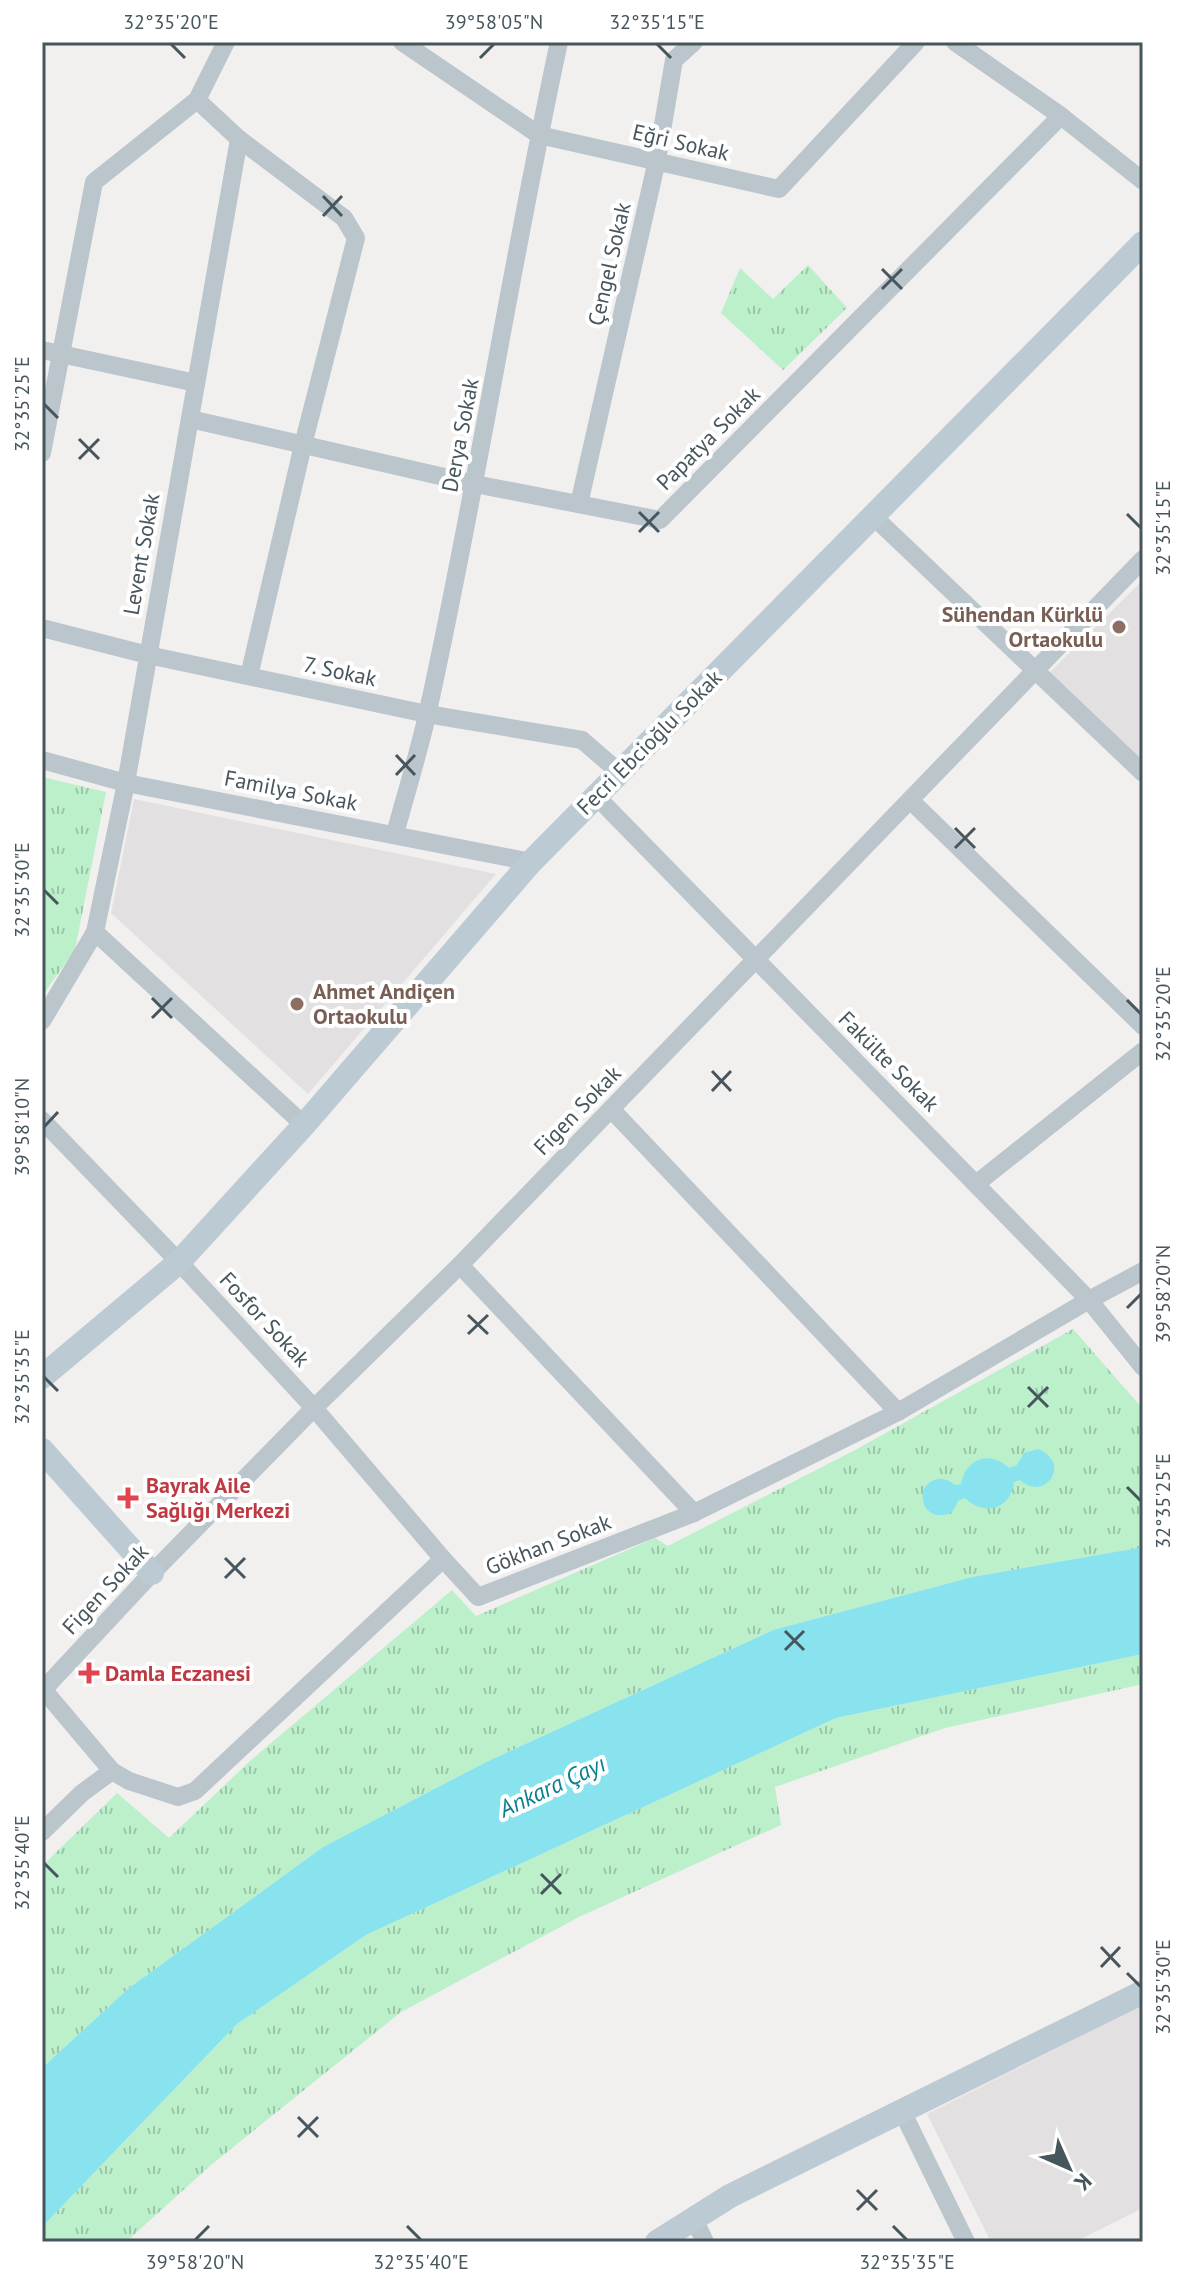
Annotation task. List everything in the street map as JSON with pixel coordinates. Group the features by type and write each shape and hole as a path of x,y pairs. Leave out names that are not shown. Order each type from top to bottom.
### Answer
{"street":[{"path":"42,453 51,352 94,182 197,100 226,42"},
{"name":"Eğri Sokak","path":"402,42 539,135 779,189 916,42"},
{"name":"Derya Sokak","path":"395,834 427,714 475,484 559,42"},
{"name":"Çengel Sokak","path":"579,504 657,160 674,60 694,42"},
{"path":"955,42 1061,116 1143,181"},
{"path":"197,100 239,139 344,218 356,238 249,676"},
{"name":"Papatya Sokak","path":"190,419 475,484 660,520 1061,116"},
{"name":"Levent Sokak","path":"42,1021 95,932 126,783 239,139"},
{"name":"Fecri Ebcioğlu Sokak","path":"42,1377 179,1262 304,1125 531,862 1143,243"},
{"path":"51,352 196,383"},
{"path":"873,516 1143,773"},
{"name":"Figen Sokak","path":"42,1690 314,1408 460,1265 1143,559"},
{"name":"7. Sokak","path":"42,628 148,655 427,714 582,740 619,772"},
{"name":"Familya Sokak","path":"42,760 126,783 531,862"},
{"name":"Fakülte Sokak","path":"595,795 1089,1300 1143,1367"},
{"path":"910,800 1143,1026"},
{"path":"95,932 304,1125"},
{"path":"976,1184 1143,1051"},
{"path":"611,1109 898,1412"},
{"name":"Fosfor Sokak","path":"42,1120 314,1408 443,1559"},
{"path":"460,1265 694,1513"},
{"name":"Gökhan Sokak","path":"443,1559 478,1597 694,1513 898,1412 1143,1271"},
{"path":"42,1450 152,1573"},
{"path":"42,1690 112,1771 129,1781 178,1797 195,1791 443,1559"},
{"path":"42,1832 82,1793 112,1771"},
{"path":"657,2242 730,2196 1143,1992"},
{"path":"901,2109 966,2242"},
{"path":"694,2219 705,2242"}],"shaded area":[{"name":"Sühendan Kürklü Ortaokulu","path":"1143,580 1143,762 1048,674"},
{"name":"Ahmet Andiçen Ortaokulu","path":"134,799 496,874 308,1094 111,913"},
{"path":"1143,2005 1143,2208 1075,2242 991,2242 927,2114"}],"green space":[{"path":"808,265 847,308 783,370 721,313 740,268 773,299"},
{"path":"42,777 106,792 75,950 42,996"},
{"path":"1073,1329 1143,1409 1143,1547 972,1577 773,1630 486,1762 323,1847 129,1988 42,2068 42,1866 117,1793 169,1838 251,1760 452,1590 476,1616 655,1538 668,1546 855,1450"},
{"path":"1143,1654 1143,1684 945,1728 775,1787 781,1825 579,1917 401,2012 211,2165 126,2242 42,2242 42,2227 237,2024 366,1935 836,1718"}],"water":[{"path":"1038,1449 1048,1455 1053,1463 1052,1478 1046,1484 1039,1487 1020,1480 1014,1482 1008,1499 996,1507 980,1507 965,1498 959,1500 952,1512 945,1514 934,1514 926,1508 923,1490 934,1480 961,1484 973,1463 987,1458 1002,1462 1009,1468 1017,1465 1024,1453"},
{"name":"Ankara Çayı","path":"1143,1547 1143,1654 836,1718 366,1935 237,2024 42,2227 42,2068 129,1988 323,1847 486,1762 773,1630 972,1577"}],"place":[{"name":"Sühendan Kürklü Ortaokulu","path":"1119,627"},
{"name":"Ahmet Andiçen Ortaokulu","path":"297,1004"},
{"name":"Bayrak Aile Sağlığı Merkezi","path":"128,1498"},
{"name":"Damla Eczanesi","path":"89,1673"}]}
